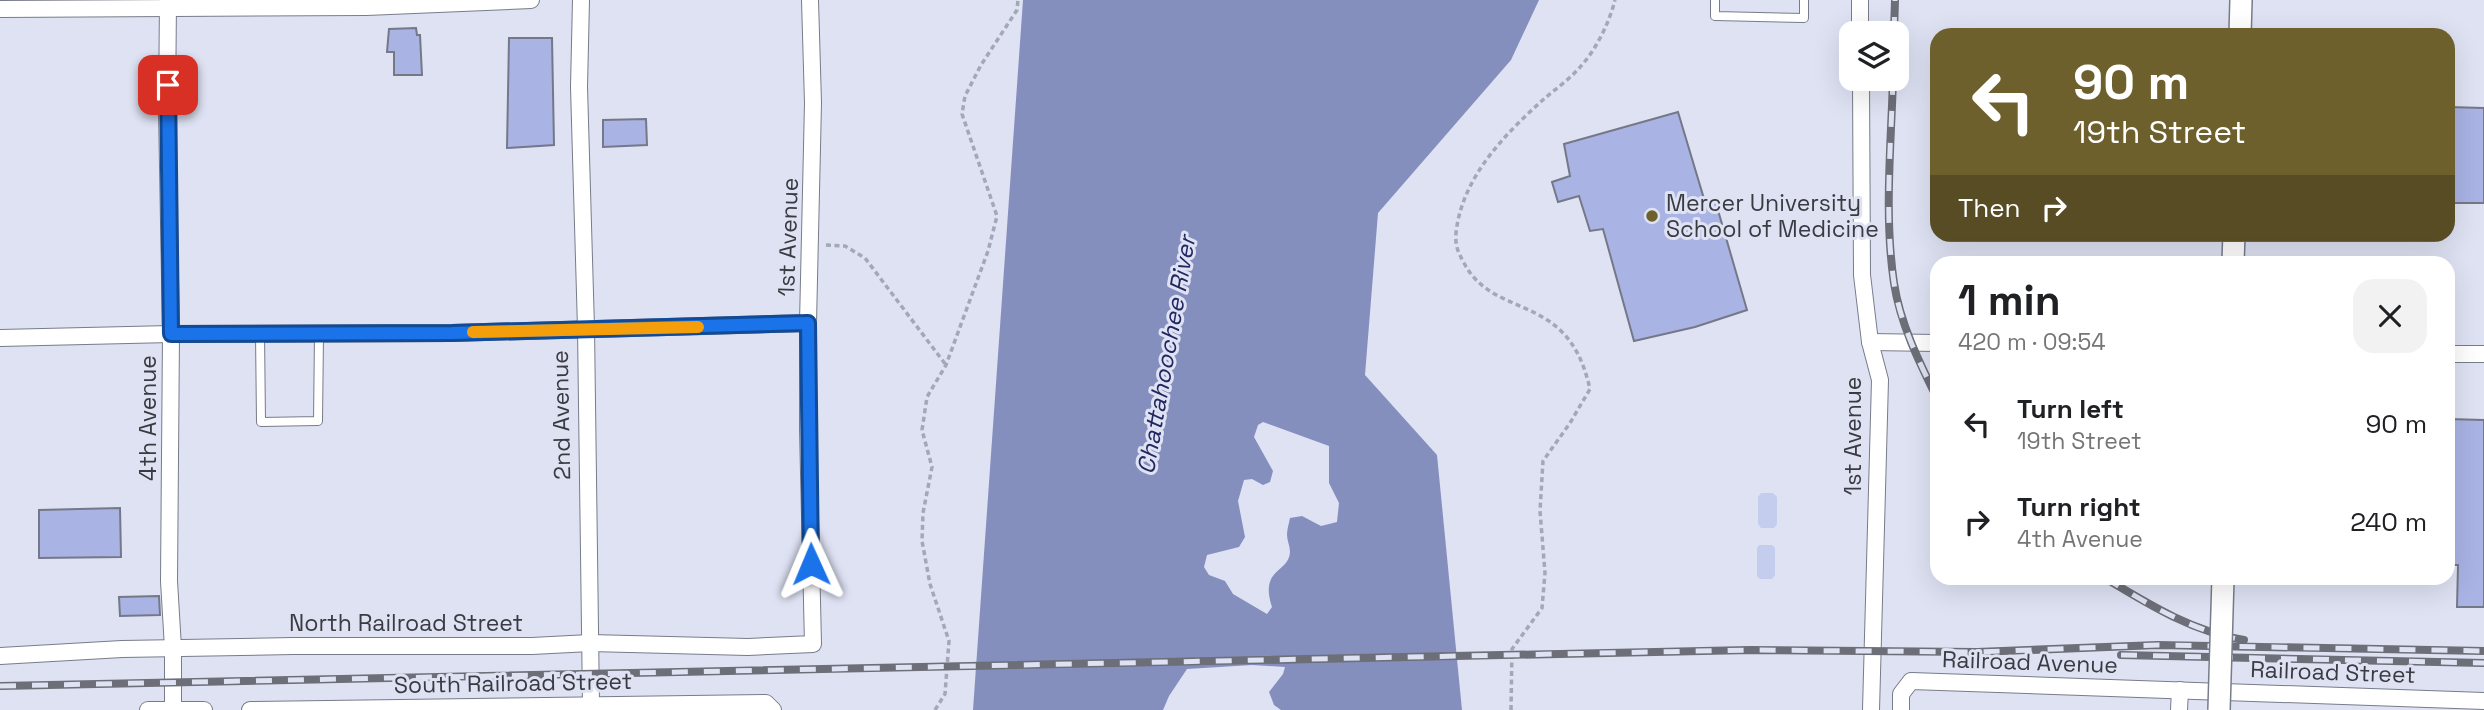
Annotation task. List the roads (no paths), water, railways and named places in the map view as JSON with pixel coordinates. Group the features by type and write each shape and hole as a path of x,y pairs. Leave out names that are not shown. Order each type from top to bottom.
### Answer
{"main road":[{"path":"2240,28 2241,0"},
{"path":"2219,710 2223,585"}],"street":[{"path":"0,9 168,4 531,0"},
{"name":"2nd Avenue","path":"581,0 579,87 586,328 591,704"},
{"name":"1st Avenue","path":"810,0 813,103 808,323 813,644"},
{"path":"1860,0 1860,21"},
{"name":"4th Avenue","path":"168,4 171,334 169,581 173,710"},
{"name":"1st Avenue","path":"1861,91 1862,275 1870,342 1880,380 1871,710"},
{"path":"0,338 171,334 319,335 808,323"},
{"path":"1870,342 1930,343"},
{"path":"2455,354 2484,354"},
{"name":"North Railroad Street","path":"0,656 173,649 590,643 662,646 813,644"},
{"name":"Railroad Avenue","path":"1901,710 1901,694 1911,681 2180,690"},
{"path":"2179,710 2180,690"},
{"name":"Railroad Street","path":"2180,690 2484,701"},
{"path":"2250,692 2250,710"},
{"name":"South Railroad Street","path":"250,710 765,703 774,710"},
{"path":"148,710 204,710"}],"lane":[{"path":"1715,0 1715,16 1804,18 1804,0"},
{"path":"260,334 261,422 318,421 319,335"}],"water":[{"name":"Chattahoochee River","path":"1023,0 1539,0 1511,60 1378,213 1365,375 1437,455 1462,710 1281,710 1274,705 1269,692 1285,667 1252,665 1187,669 1163,710 973,710","holes":["1263,422 1329,446 1329,483 1339,503 1337,522 1321,526 1302,516 1290,518 1287,535 1290,550 1288,559 1269,585 1272,607 1267,614 1233,594 1225,581 1209,575 1204,567 1207,555 1239,547 1245,537 1238,501 1244,480 1252,479 1263,485 1270,482 1273,471 1254,437 1258,425"]}],"railway":[{"path":"1894,21 1895,0"},
{"path":"1893,91 1889,232 1894,283 1905,327 1930,383"},
{"path":"2117,585 2189,624 2244,640"},
{"path":"0,686 1750,650 1977,652 2158,645 2484,651"},
{"path":"2121,655 2484,663"}],"place":[{"name":"Mercer University School of Medicine","path":"1652,216"}]}
